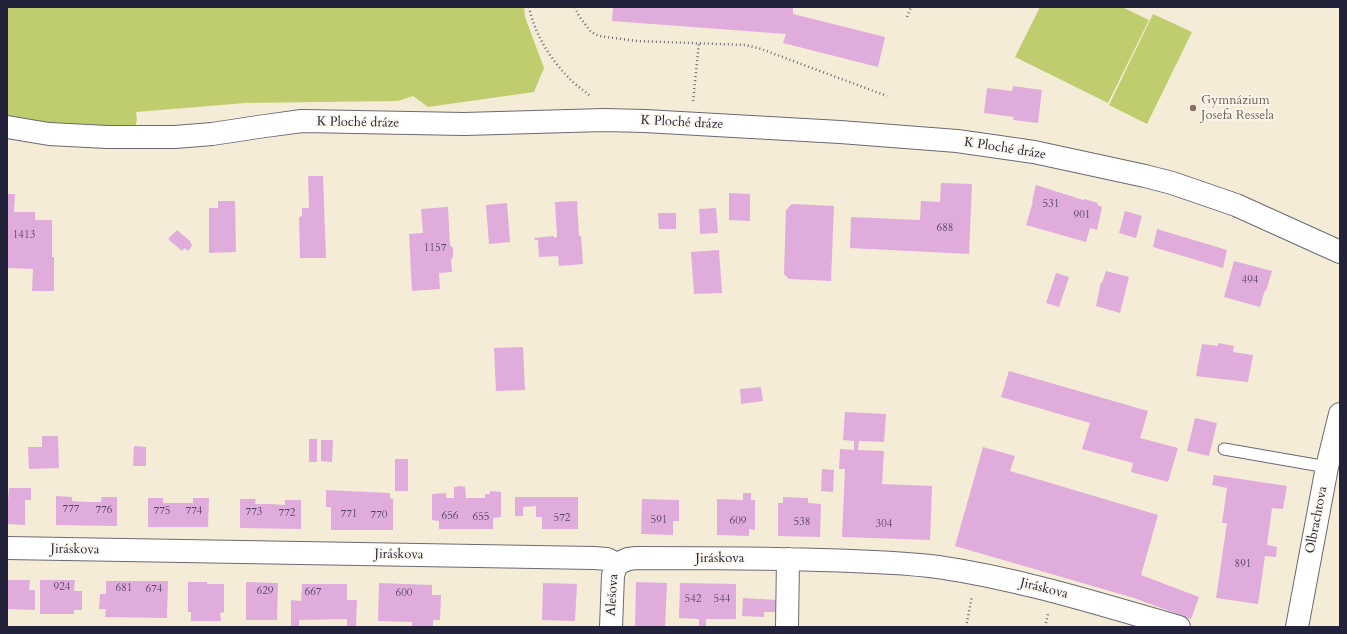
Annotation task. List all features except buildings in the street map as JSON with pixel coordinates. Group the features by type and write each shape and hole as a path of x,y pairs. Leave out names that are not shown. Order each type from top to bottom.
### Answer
{"street":[{"name":"K Ploché dráze","path":"7,127 49,134 107,137 175,137 212,134 302,122 464,124 604,120 692,123 957,141 1034,152 1145,176 1236,205 1340,252"},
{"name":"Olbrachtova","path":"1297,627 1327,467 1340,414"},
{"name":"Jiráskova","path":"7,548 594,558 607,559 617,564 628,559 636,558 888,561 938,567 977,574 1053,591 1179,627"},
{"path":"787,627 788,559"},
{"name":"Alešova","path":"611,627 613,575 617,564"}],"lane":[{"path":"1224,449 1327,467"}],"path":[{"path":"529,7 533,23 550,54 561,69 596,102 604,120"},
{"path":"575,7 582,21 591,32 599,36 637,41 746,45 761,48 887,96"},
{"path":"908,17 911,7"},
{"path":"692,123 699,43"},
{"path":"966,627 970,608"}],"green space":[{"path":"7,7 524,7 525,17 544,68 534,92 428,107 413,96 398,101 245,103 136,112 137,120 135,127 79,129 7,116"},
{"path":"1040,7 1122,7 1149,20 1108,103 1015,57"},
{"path":"1153,14 1192,32 1147,124 1109,105"}],"place":[{"name":"Gymnázium Josefa Ressela","path":"1193,108"}]}
